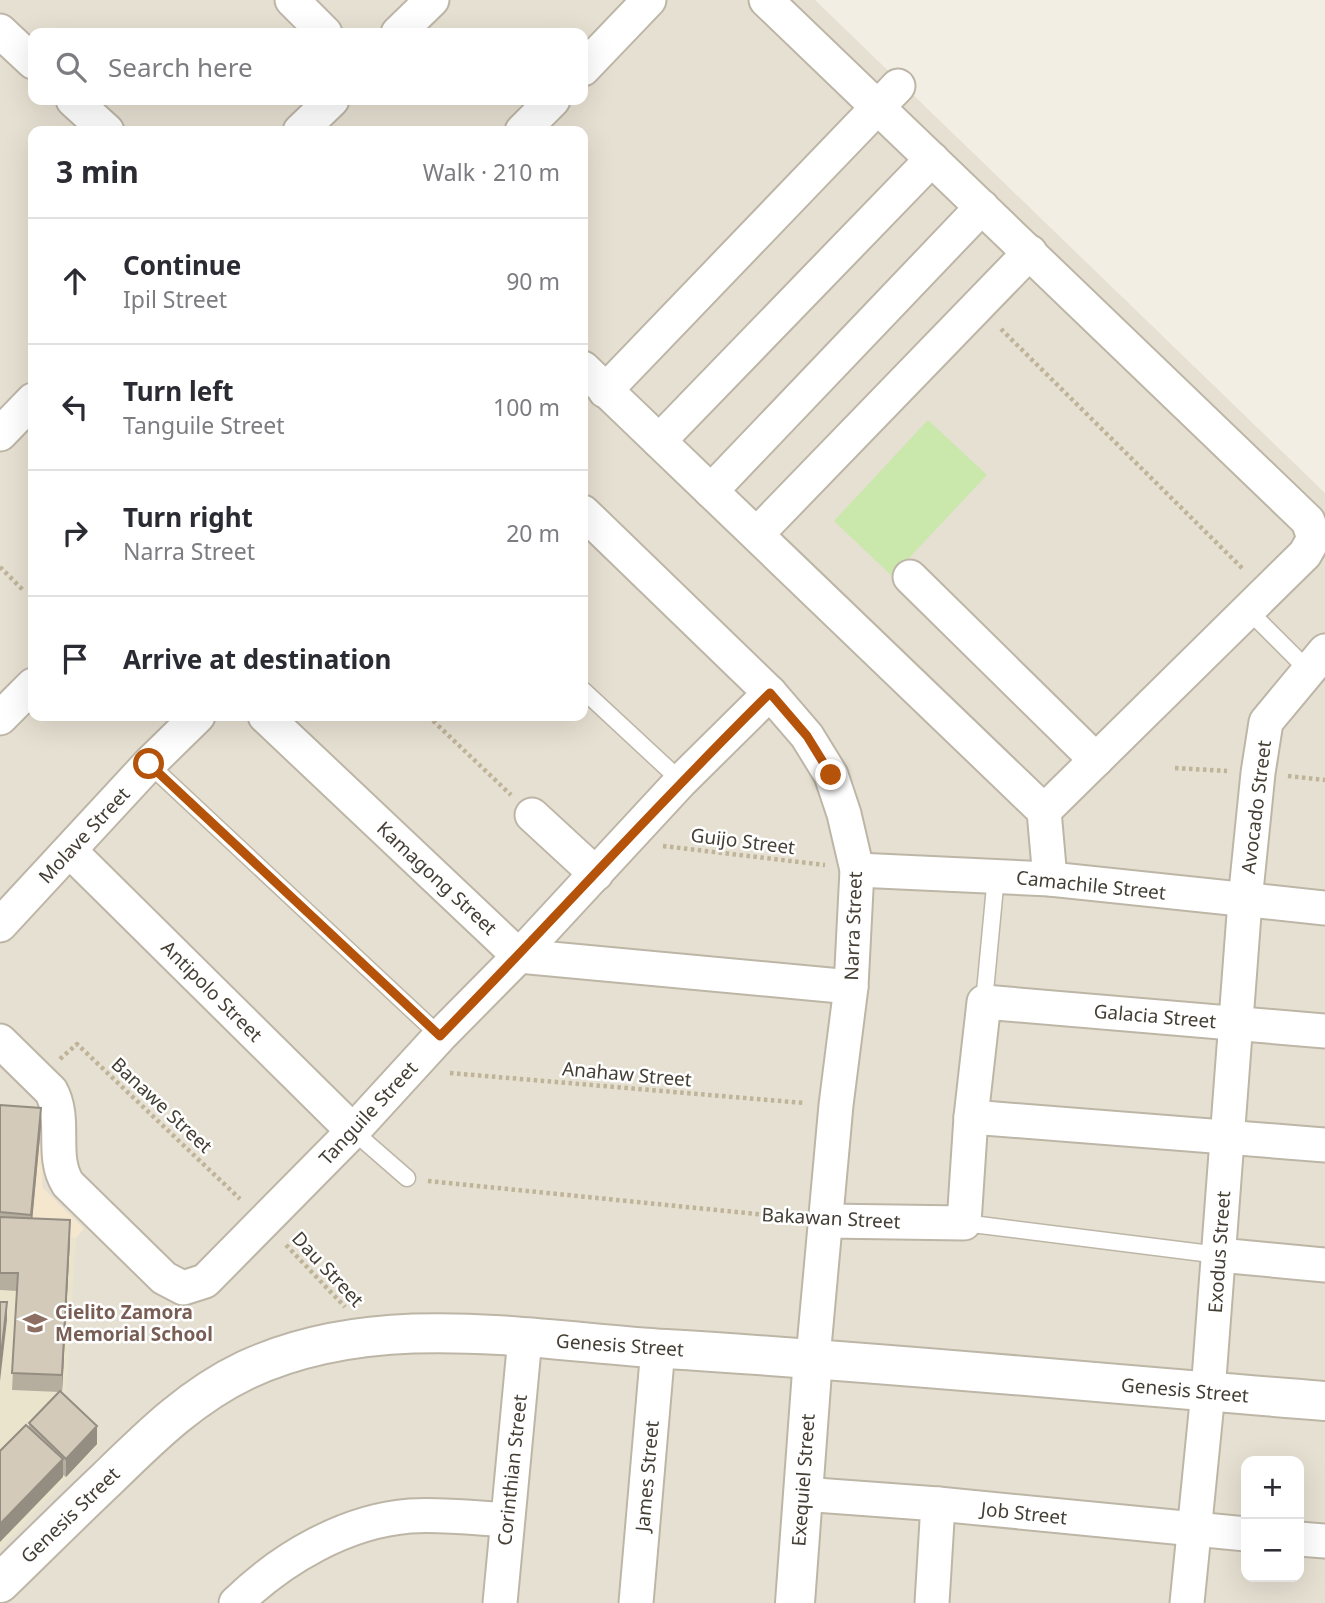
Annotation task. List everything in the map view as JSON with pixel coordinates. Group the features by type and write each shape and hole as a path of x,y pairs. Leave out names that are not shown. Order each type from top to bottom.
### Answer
{"street":[{"path":"292,0 321,28"},
{"path":"403,28 432,0"},
{"path":"588,64 649,0"},
{"path":"766,0 887,97 932,159 1308,522 1314,538 1305,554 1044,811"},
{"path":"0,31 28,57"},
{"path":"887,97 594,379 1044,811 1050,879"},
{"path":"78,105 102,126"},
{"path":"305,126 327,105"},
{"path":"527,126 548,105"},
{"path":"659,441 932,159"},
{"path":"711,491 982,207"},
{"path":"757,534 1030,252"},
{"path":"0,434 28,405"},
{"name":"Narra Street","path":"588,517 770,693 807,736 831,775 844,814 857,870 851,987 836,1105 813,1358"},
{"path":"910,577 1096,760"},
{"name":"Avocado Street","path":"1245,901 1266,722 1319,664"},
{"path":"0,718 28,690"},
{"name":"Tanguile Street","path":"0,1041 39,1078 57,1101 59,1164 61,1174 68,1184 164,1278 183,1288 205,1281 353,1131 681,781 770,693"},
{"name":"Molave Street","path":"0,925 149,764 193,721"},
{"name":"Kamagong Street","path":"270,721 519,956"},
{"path":"533,815 596,874"},
{"name":"Antipolo Street","path":"70,851 353,1131"},
{"name":"Camachile Street","path":"857,870 1050,879 1325,908"},
{"name":"Exodus Street","path":"1187,1603 1208,1392 1245,901"},
{"path":"519,956 851,987"},
{"path":"964,1223 971,1117 984,1002"},
{"name":"Galacia Street","path":"984,1002 1325,1031"},
{"path":"971,1117 1325,1145"},
{"name":"Bakawan Street","path":"827,1221 964,1223"},
{"name":"Bakawan Street","path":"1219,1255 1325,1265"},
{"name":"Genesis Street","path":"0,1583 165,1422 205,1392 247,1369 305,1348 372,1335 415,1333 525,1338 813,1358 1325,1401"},
{"name":"Corinthian Street","path":"500,1603 525,1338"},
{"name":"James Street","path":"636,1603 658,1348"},
{"name":"Exequiel Street","path":"794,1603 813,1358"},
{"name":"Job Street","path":"802,1494 938,1504 1241,1534"},
{"path":"932,1603 938,1504"},
{"path":"236,1603 284,1563 325,1541 367,1524 411,1516 507,1520"},
{"path":"1304,1539 1325,1541"}],"lane":[{"path":"1257,601 1319,664"},
{"path":"588,695 681,781"},
{"path":"149,764 429,1048"},
{"path":"984,1002 996,876"},
{"path":"353,1131 407,1178"},
{"name":"Bakawan Street","path":"964,1223 1219,1255"}],"path":[{"path":"978,306 1257,601"},
{"path":"0,567 23,590"},
{"path":"433,721 533,815"},
{"path":"1175,768 1258,773"},
{"name":"Guijo Street","path":"626,841 857,870"},
{"name":"Banawe Street","path":"39,1078 77,1044 264,1222"},
{"name":"Anahaw Street","path":"429,1048 432,1071 836,1105"},
{"name":"Bakawan Street","path":"407,1178 827,1221"},
{"name":"Dau Street","path":"264,1222 372,1335"}],"shaded area":[{"path":"0,0 815,0 1325,493 1325,1603 0,1603"},
{"path":"0,1119 44,1123 42,1187 84,1229 76,1238 0,1232"},
{"name":"Cielito Zamora Memorial School","path":"0,1232 76,1238 65,1408 101,1443 0,1549"}],"green space":[{"path":"928,420 987,475 892,576 834,521"}],"building":[{"path":"0,1105 41,1108 31,1215 0,1212"},
{"path":"0,1217 70,1220 62,1375 12,1373 18,1273 0,1273"},
{"path":"0,1302 7,1302 0,1364"},
{"path":"60,1391 97,1426 66,1459 29,1423"},
{"path":"26,1425 63,1459 0,1524 0,1451"}],"place":[{"name":"Cielito Zamora Memorial School","path":"35,1323"}],"route":[{"path":"149,764 440,1036 519,956 681,781 770,693 807,736 831,775"}]}
